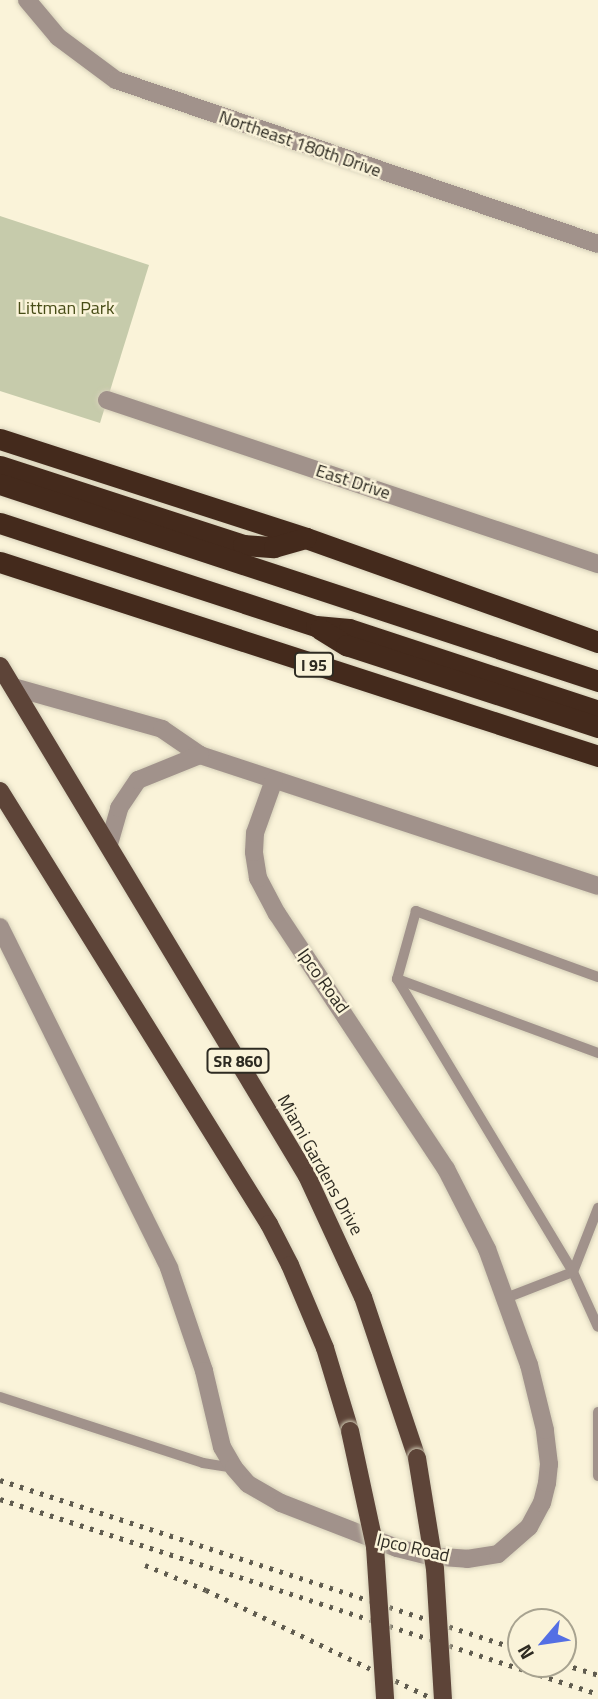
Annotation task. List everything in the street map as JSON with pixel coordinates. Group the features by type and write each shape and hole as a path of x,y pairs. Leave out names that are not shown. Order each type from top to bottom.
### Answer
{"highway":[{"path":"0,439 306,538 598,642"},
{"path":"0,466 243,545 274,547 306,538"},
{"path":"0,484 598,681"},
{"path":"1,524 316,626 349,629 598,711"},
{"name":"I 95","path":"0,562 598,756"},
{"path":"316,626 346,645 598,727"}],"main road":[{"name":"Miami Gardens Drive","path":"0,666 307,1176 363,1297 417,1458 435,1569 443,1699"},
{"name":"SR 860","path":"0,792 269,1224 290,1265 325,1348 350,1431 375,1546 385,1699"}],"street":[{"name":"Northeast 180th Drive","path":"27,0 58,37 116,80 598,244"},
{"name":"East Drive","path":"107,400 598,564"},
{"path":"13,687 162,729 200,755 598,886"},
{"path":"109,844 119,808 138,780 200,755"},
{"name":"Ipco Road","path":"2,934 169,1268 204,1371 222,1447 234,1468 248,1484 281,1503 397,1548 428,1556 467,1559 491,1556 505,1550 523,1534 538,1511 547,1483 549,1464 534,1386 506,1298 481,1235 446,1169 277,914 258,878 254,852 255,833 274,780"}],"lane":[{"path":"598,977 416,911 397,979 573,1272 598,1327"},
{"path":"397,979 598,1053"},
{"path":"506,1298 573,1272 598,1208"},
{"path":"0,1397 203,1462 234,1468"},
{"path":"598,1412 598,1476"}],"green space":[{"name":"Littman Park","path":"0,216 149,265 100,423 0,391"}],"railway":[{"path":"0,1480 507,1645"},
{"path":"0,1499 598,1694"},
{"path":"145,1565 206,1590 434,1699"},
{"path":"577,1668 598,1675"}]}
